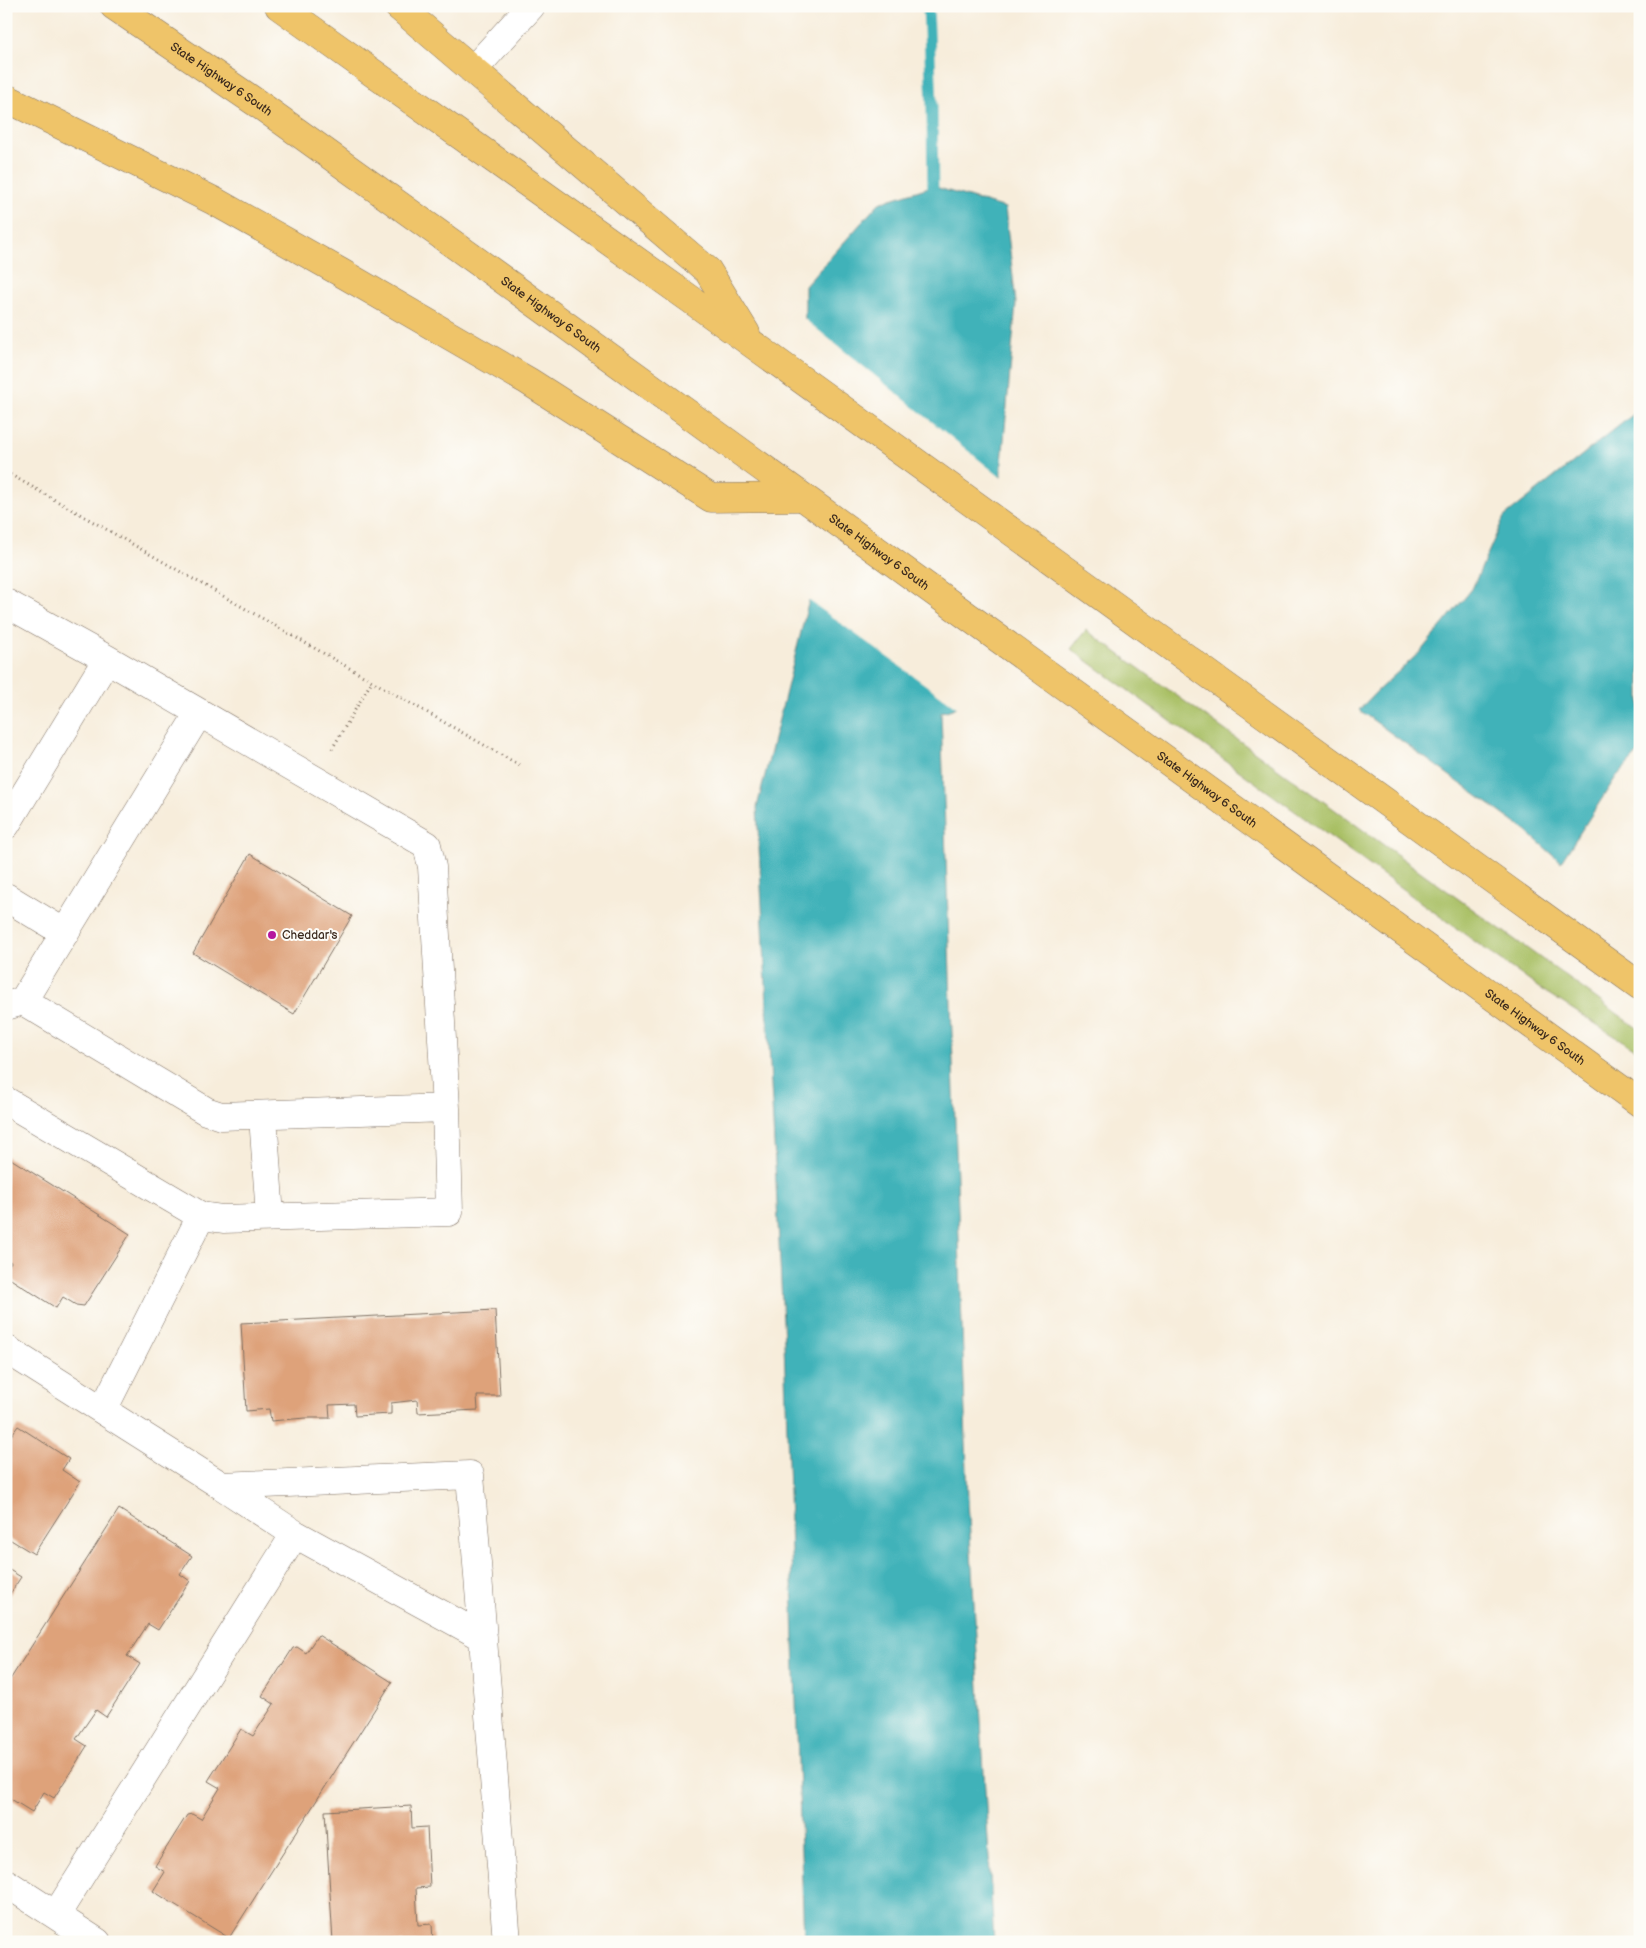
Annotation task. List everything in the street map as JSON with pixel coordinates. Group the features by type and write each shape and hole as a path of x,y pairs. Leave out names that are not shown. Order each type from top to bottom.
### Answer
{"main road":[{"name":"State Highway 6 South","path":"114,6 272,114 1640,1103"},
{"path":"279,6 693,301 1640,986"},
{"path":"398,6 708,271 754,345"},
{"path":"6,98 230,210 528,381 711,498 802,497"}],"lane":[{"path":"473,70 531,6"},
{"path":"6,603 107,659 427,846 432,867 446,1108 449,1212 223,1219 201,1216 6,1100"},
{"path":"6,826 107,659"},
{"path":"199,713 64,933 15,1004 206,1111 221,1116 446,1108"},
{"path":"6,897 64,933"},
{"path":"263,1116 270,1217"},
{"path":"103,1410 201,1216"},
{"path":"6,1349 296,1534 483,1637"},
{"path":"222,1486 470,1475 507,1942"},
{"path":"56,1915 296,1534"},
{"path":"6,1883 97,1942"}],"path":[{"path":"6,472 520,765"},
{"path":"314,780 372,681"}],"green space":[{"path":"1086,630 1640,1030 1640,1052 1539,988 1071,649"}],"water":[{"path":"932,186 1005,208 1016,303 983,680 961,705 941,712 968,1500 994,1942 804,1942 784,1342 757,807 810,596 804,536 805,286 879,203"},
{"path":"1640,409 1640,751 1616,777 1561,862 1526,831 1359,710 1420,652 1472,589 1504,517"}],"pier":[{"path":"802,317 1003,479 985,681 971,701 959,709 807,599 801,536"}],"building":[{"name":"Cheddar's","path":"250,854 352,916 294,1014 193,953"},
{"path":"6,1156 130,1234 84,1306 76,1305 63,1297 56,1308 6,1276 6,1270 11,1262 6,1259"},
{"path":"495,1310 500,1396 477,1396 478,1410 418,1413 417,1400 391,1403 391,1414 355,1416 354,1404 329,1405 330,1418 271,1421 269,1409 246,1411 241,1323"},
{"path":"18,1426 69,1459 62,1470 80,1482 34,1554 6,1537 6,1435 10,1437"},
{"path":"119,1509 192,1556 180,1574 190,1581 158,1630 148,1624 127,1656 140,1664 106,1717 96,1710 76,1739 87,1746 54,1798 44,1792 32,1812 6,1796 6,1686"},
{"path":"6,1568 21,1577 6,1600"},
{"path":"318,1635 392,1682 229,1938 153,1891 165,1872 155,1866 187,1815 192,1814 201,1819 220,1788 208,1781 241,1729 253,1736 274,1704 262,1696 293,1648 297,1647 306,1653"},
{"path":"411,1806 412,1828 427,1827 430,1887 416,1888 418,1925 432,1924 433,1942 333,1942 325,1811"}],"waterway":[{"path":"928,6 933,202"}],"place":[{"name":"Cheddar's","path":"272,935"}]}
